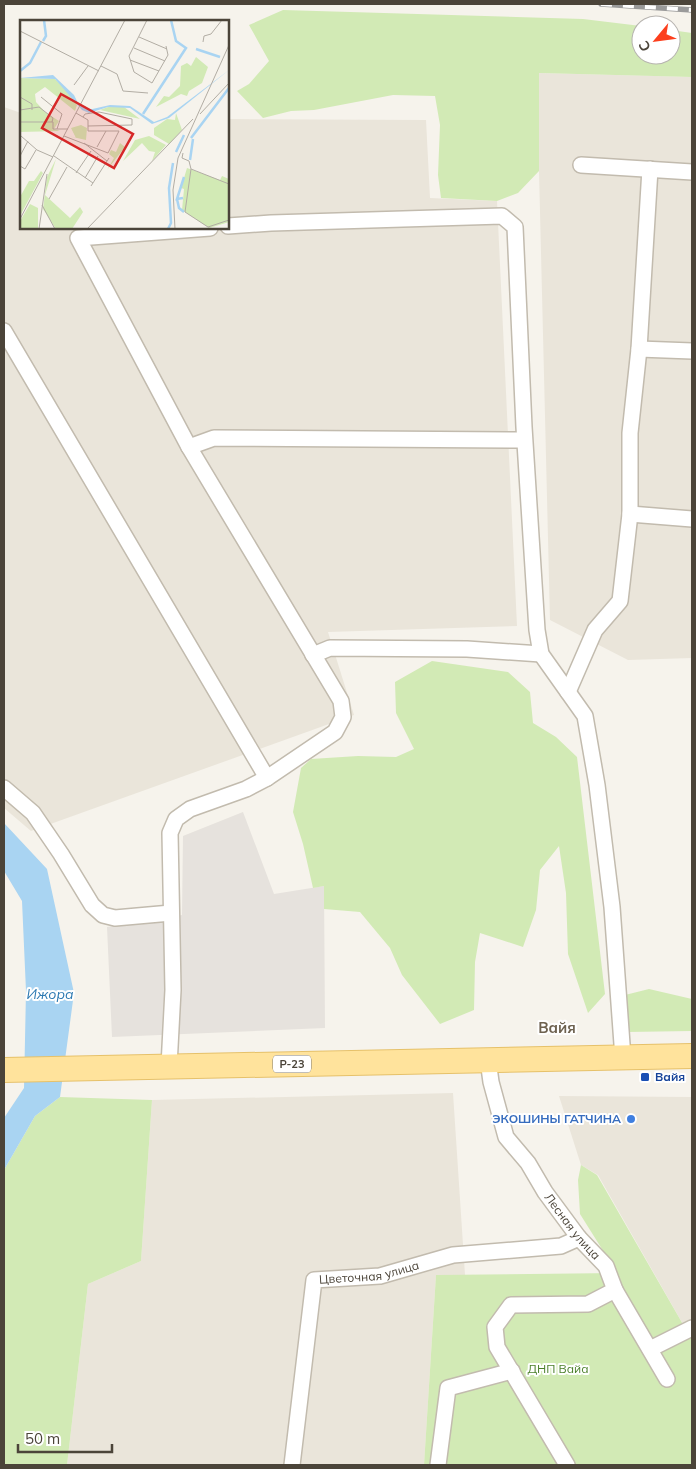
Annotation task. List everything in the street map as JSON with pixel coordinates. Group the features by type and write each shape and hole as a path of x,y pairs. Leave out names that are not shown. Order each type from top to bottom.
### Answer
{"main road":[{"name":"Р-23","path":"4,1070 692,1056"}],"street":[{"path":"581,165 692,172"},
{"path":"568,692 596,630 620,601 630,514 630,433 639,349 650,169"},
{"path":"229,226 271,222 502,216 515,227 524,440 538,630 542,654 585,716 597,785 612,907 623,1058"},
{"path":"169,1066 173,990 170,833 176,820 190,809 246,789 267,778 336,732 343,716 341,701 188,447 78,238 197,229"},
{"path":"4,330 267,778"},
{"path":"639,349 692,351"},
{"path":"188,447 214,438 524,440"},
{"path":"630,514 692,519"},
{"path":"313,655 330,648 467,649 542,654"},
{"path":"4,788 33,813 92,905 103,915 115,918 171,913"},
{"name":"Лесная улица","path":"488,1060 491,1082 506,1137 528,1164 545,1192 579,1238 606,1266 615,1290 667,1379"},
{"name":"Цветочная улица","path":"292,1465 314,1280 380,1276 453,1255 561,1246 579,1238"},
{"path":"567,1465 497,1347 495,1327 511,1305 588,1304 615,1290"},
{"path":"650,1349 692,1328"},
{"path":"438,1465 448,1388 512,1371"}],"shaded area":[{"path":"538,73 692,77 692,658 628,660 550,620"},
{"path":"4,107 20,113 20,229 229,229 229,119 426,120 430,198 497,201 517,626 328,632 354,715 31,831 4,808"},
{"path":"243,812 274,894 324,886 325,1028 112,1037 107,927 182,915 183,836"},
{"path":"453,1093 465,1275 436,1275 424,1465 67,1465 88,1284 141,1261 152,1100"},
{"path":"559,1096 692,1097 692,1340 598,1175 581,1165"}],"green space":[{"path":"283,10 583,19 631,25 631,65 681,65 681,31 692,33 692,77 539,73 539,171 518,193 497,201 441,198 438,175 440,125 435,96 393,95 314,110 291,111 263,118 237,91 249,84 269,61 249,25"},
{"path":"432,661 508,672 530,692 533,723 556,737 577,757 605,994 588,1013 568,954 566,893 559,846 540,870 536,910 523,947 480,933 475,962 474,1010 440,1024 402,975 390,948 360,912 324,909 324,886 313,888 303,844 293,812 301,768 311,759 358,756 396,757 414,749 396,713 395,682"},
{"path":"649,989 692,999 692,1031 627,1032 625,995"},
{"path":"60,1097 152,1100 141,1261 88,1284 67,1465 4,1465 4,1170 35,1116"},
{"name":"ДНП Вайа","path":"581,1165 597,1175 692,1340 692,1465 424,1465 436,1275 617,1273 580,1214 578,1180"}],"water":[{"name":"Ижора","path":"4,823 47,869 74,993 60,1097 35,1116 4,1170 4,1118 24,1088 26,991 22,901 4,871"}],"railway":[{"path":"601,4 692,10"}],"place":[{"name":"Вайя","path":"645,1077"},
{"name":"ЭКОШИНЫ ГАТЧИНА","path":"631,1119"}],"district":[{"name":"Вайя","path":"557,1028"}]}
